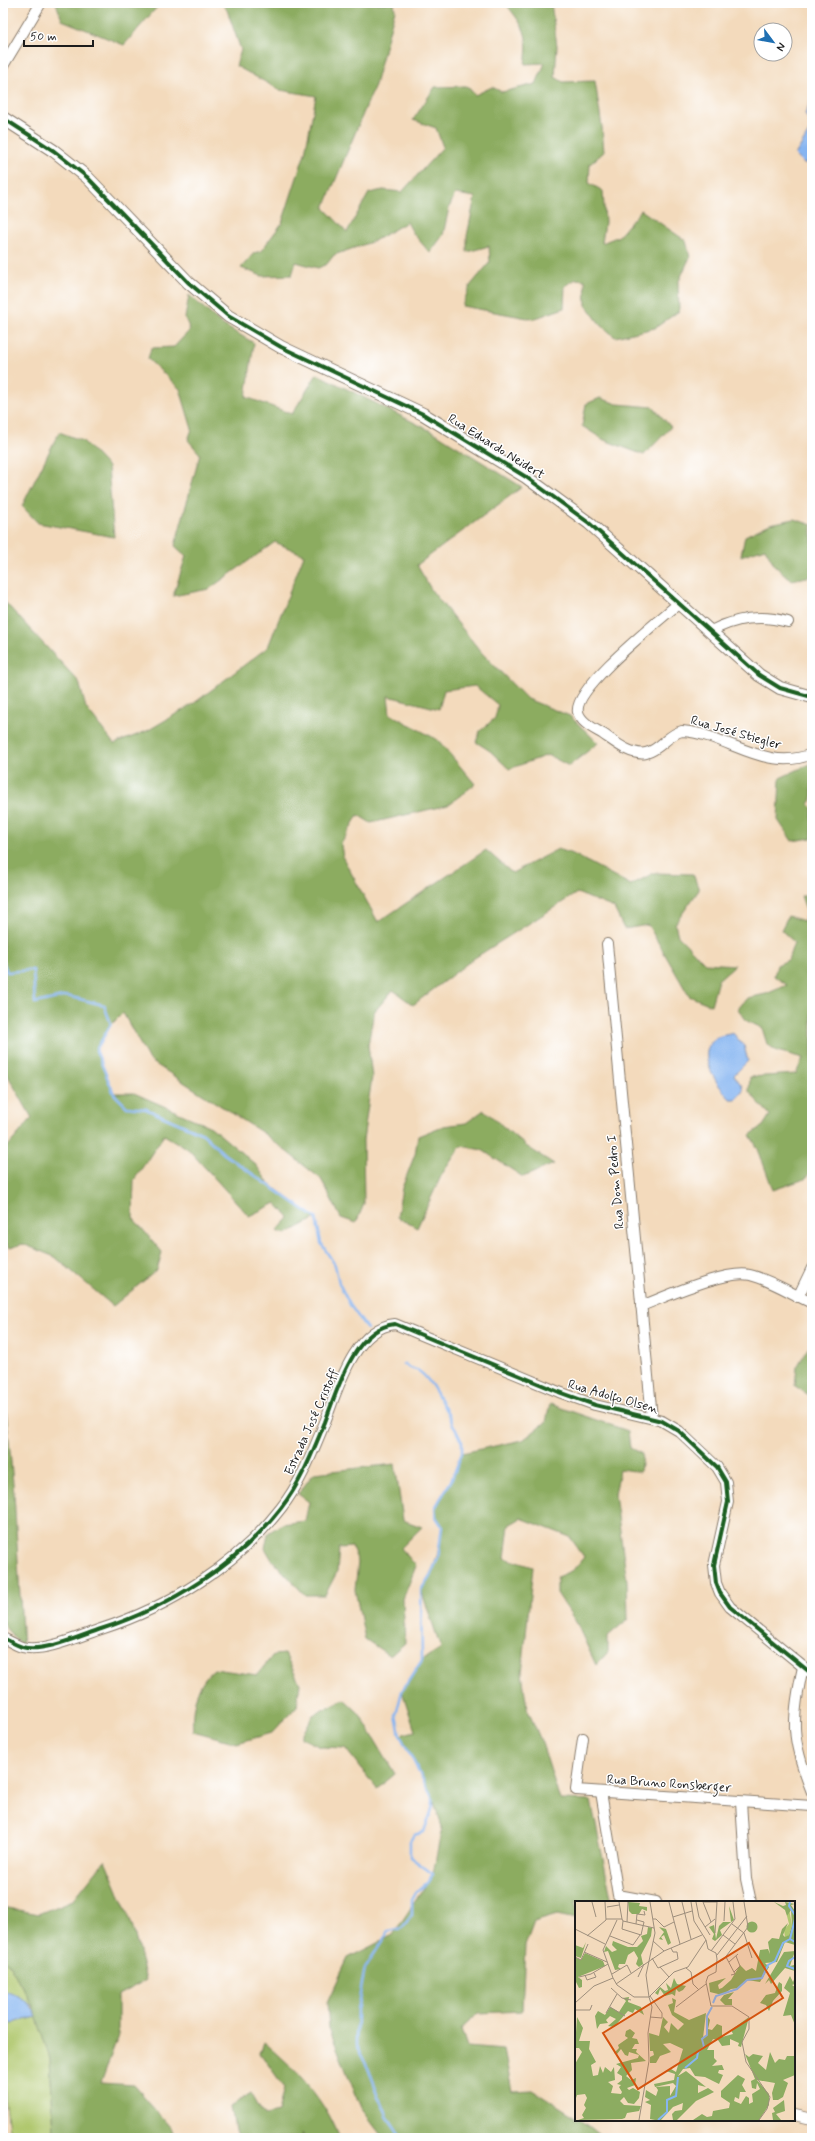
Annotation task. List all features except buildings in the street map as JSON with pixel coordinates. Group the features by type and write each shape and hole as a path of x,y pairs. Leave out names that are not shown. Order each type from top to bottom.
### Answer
{"street":[{"path":"3,66 41,3"},
{"name":"Rua Eduardo Neidert","path":"3,118 72,165 100,191 189,283 228,316 281,347 429,418 526,477 589,523 711,631 749,667 770,683 812,697"},
{"name":"Rua José Stiegler","path":"679,603 594,680 583,693 578,712 584,721 623,747 636,753 652,750 673,735 682,731 772,758 790,760 812,754"},
{"path":"711,631 742,618 768,618 788,622"},
{"name":"Rua Dom Pedro I","path":"607,944 652,1418"},
{"path":"798,1297 812,1268"},
{"path":"641,1306 705,1282 742,1274 759,1278 812,1303"},
{"name":"Estrada José Cristoff","path":"3,1638 23,1647 46,1647 126,1621 202,1581 247,1546 282,1508 304,1470 349,1364 365,1341 372,1334 387,1325 395,1324 412,1330"},
{"name":"Rua Adolfo Olsen","path":"412,1330 559,1392 595,1405 652,1418 670,1425 679,1431 717,1467 726,1482 728,1502 714,1565 716,1582 724,1600 739,1615 812,1674"},
{"path":"803,1667 796,1706 795,1738 800,1761 812,1792"},
{"name":"Rua Bruno Ronsberger","path":"583,1738 576,1790 812,1806"},
{"path":"601,1792 618,1895 651,1901"},
{"path":"741,1802 746,1879 751,1901"},
{"path":"795,2115 812,2119"}],"green space":[{"path":"56,3 156,3 158,6 124,45 62,20"},
{"path":"221,3 394,3 395,10 375,85 324,208 347,232 369,193 383,190 402,192 443,147 436,128 413,120 435,87 467,86 475,95 492,87 502,92 536,84 545,63 525,64 527,45 524,31 506,4 551,3 557,46 555,77 563,82 595,81 604,152 590,164 589,183 603,191 605,222 602,243 619,236 641,210 686,241 690,257 678,283 679,311 655,328 615,337 600,324 586,305 585,280 576,279 565,286 564,308 533,319 462,306 470,286 490,262 489,246 467,252 467,236 475,197 455,194 449,208 443,235 430,253 413,233 407,222 374,241 334,255 327,264 318,268 296,262 292,275 262,276 241,268 254,253 261,251 282,223 305,153 316,96 280,90 236,66 241,50 227,10"},
{"path":"189,295 223,325 254,343 246,397 292,414 317,374 437,434 522,487 417,565 432,591 482,653 527,699 570,716 598,743 569,766 548,755 509,769 490,751 476,742 480,731 495,718 498,705 475,686 444,690 439,709 388,696 390,714 438,740 475,784 448,805 371,823 358,815 341,844 343,858 378,922 486,850 512,873 558,849 575,855 631,885 654,873 693,874 699,890 675,924 678,936 705,963 735,965 718,980 711,1005 689,996 648,925 624,929 614,908 577,893 473,959 413,1005 393,990 374,1012 368,1045 372,1077 363,1140 364,1204 356,1223 341,1218 321,1179 263,1133 149,1060 123,1013 111,1025 96,1050 114,1093 134,1093 211,1127 256,1165 269,1184 316,1218 286,1234 277,1231 289,1218 276,1203 249,1216 188,1149 164,1135 134,1180 133,1218 162,1252 157,1270 113,1306 55,1257 23,1244 10,1248 3,1240 3,1152 32,1118 3,1067 3,600 79,682 86,708 114,744 147,731 193,704 268,647 304,555 275,542 209,589 173,596 186,556 175,546 200,454 188,440 192,429 180,389 148,359 151,348 174,347 190,330 185,318"},
{"path":"600,398 617,404 653,407 671,427 644,455 604,440 582,426 586,404"},
{"path":"59,432 83,441 108,467 114,537 38,523 22,506"},
{"path":"794,519 812,525 812,576 791,580 775,566 765,548 741,556 745,536 770,524"},
{"path":"812,763 812,800 809,804 812,807 812,838 792,841 778,820 780,778"},
{"path":"801,896 812,896 812,1171 805,1179 773,1190 758,1149 750,1135 763,1126 770,1115 749,1092 750,1077 796,1074 803,1058 777,1051 767,1044 762,1028 747,1021 738,1009 747,998 766,994 787,985 774,976 777,965 788,960 794,942 781,930 788,916 804,921 807,912"},
{"path":"484,1110 526,1146 554,1164 523,1177 482,1150 461,1146 442,1174 417,1228 397,1217 402,1188 415,1154 418,1136 443,1126 466,1123"},
{"path":"808,1348 812,1350 812,1405 809,1395 795,1386 797,1367"},
{"path":"3,1379 14,1493 23,1647 3,1625"},
{"path":"550,1404 628,1431 630,1448 642,1454 640,1472 620,1469 615,1495 627,1581 628,1619 608,1636 608,1652 596,1665 576,1622 557,1593 557,1577 573,1570 584,1557 570,1537 521,1518 509,1525 505,1558 533,1567 522,1673 527,1708 542,1743 560,1800 591,1801 612,1901 575,1901 575,1919 557,1915 534,1922 525,1946 522,2011 479,2013 461,2029 467,2047 504,2050 512,2091 533,2090 575,2116 575,2121 581,2121 603,2138 384,2138 361,2108 329,2028 327,2003 348,1958 393,1935 433,1874 442,1827 433,1799 400,1735 415,1731 402,1691 422,1660 441,1648 421,1590 430,1574 440,1544 442,1526 436,1517 435,1508 451,1481 462,1453 523,1440 546,1422"},
{"path":"395,1464 403,1520 422,1527 401,1548 416,1566 403,1599 405,1643 390,1656 365,1639 355,1590 358,1562 352,1547 339,1548 337,1572 325,1595 305,1595 272,1560 265,1548 268,1533 282,1524 305,1521 309,1502 298,1494 314,1473"},
{"path":"285,1654 300,1684 297,1706 272,1733 237,1743 193,1731 193,1714 196,1697 203,1682 214,1669 257,1675 273,1655"},
{"path":"344,1699 359,1713 395,1774 377,1789 345,1748 321,1747 301,1738 313,1715"},
{"path":"105,1860 132,1924 146,1980 118,1995 118,2036 101,2083 134,2085 171,2127 175,2138 56,2138 54,2132 50,2059 33,2006 9,1964 3,1960 3,1907 39,1914 73,1900"},
{"path":"3,1960 9,1964 33,2006 16,1995 3,1991"},
{"path":"37,2017 50,2059 54,2132 56,2138 10,2138 3,2080 3,2022 11,2023"},
{"path":"264,2042 287,2062 308,2085 326,2110 339,2138 304,2138 301,2134 302,2138 239,2138 235,2131 231,2106 251,2093 264,2116 278,2113 284,2087 260,2053"}],"water":[{"path":"812,98 812,127 805,114"},
{"path":"812,127 812,161 804,164 795,155"},
{"path":"733,1033 744,1046 748,1061 734,1075 742,1086 743,1091 736,1099 730,1099 714,1078 710,1070 707,1061 707,1053 709,1045 717,1038"},
{"path":"3,1991 14,1994 28,2003 37,2017 11,2023 3,2022"}],"waterway":[{"path":"3,962 7,972 33,970 35,1003 67,996 104,1005 111,1024 96,1050 114,1094 127,1107 146,1109 203,1134 224,1154 316,1218 321,1243 335,1265 339,1283 350,1305 367,1329"},
{"path":"402,2138 387,2116 368,2068 356,2045 357,2010 365,1968 389,1931 402,1928 412,1915 412,1899 416,1892 427,1883 433,1874 410,1857 410,1841 414,1835 424,1832 431,1812 433,1799 400,1735 396,1715 402,1691 422,1660 421,1590 431,1574 438,1558 442,1526 436,1517 435,1508 451,1481 462,1453 462,1442 431,1384 420,1372 404,1364"}],"cycle path":[{"path":"3,118 54,151 87,177 189,283 228,316 281,347 423,414 526,477 589,523 759,675 780,688 812,697"},
{"path":"3,1638 22,1647 40,1648 51,1646 126,1620 152,1609 200,1582 223,1566 263,1529 281,1508 295,1488 311,1455 342,1378 358,1349 368,1337 381,1328 395,1324 559,1392 595,1405 662,1421 679,1431 717,1467 726,1482 728,1502 714,1565 716,1583 720,1593 730,1607 812,1674"}]}
